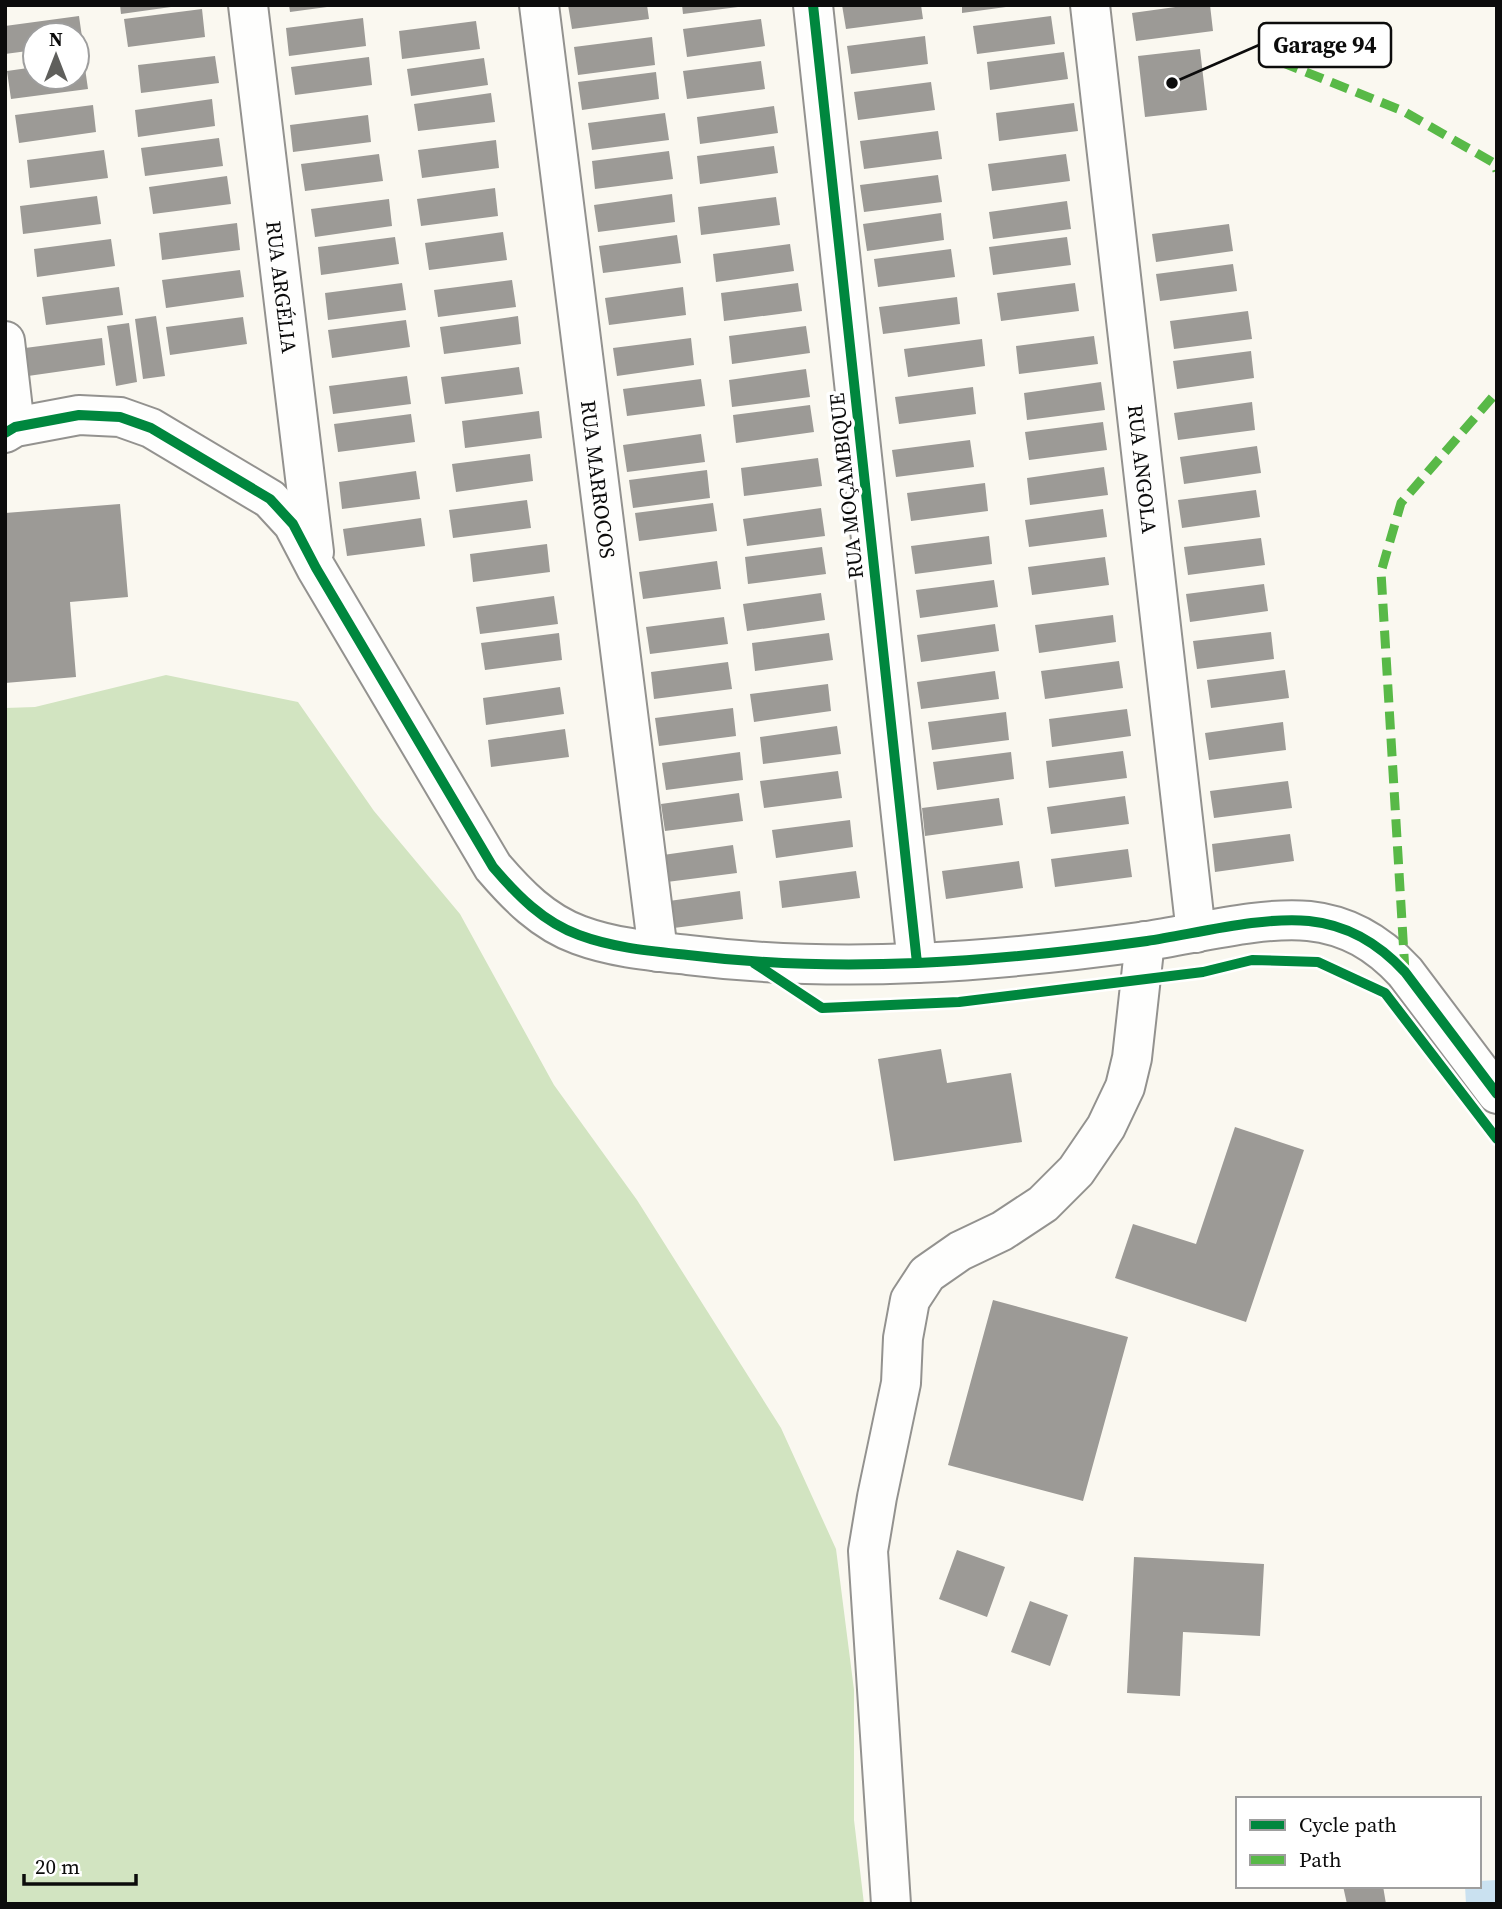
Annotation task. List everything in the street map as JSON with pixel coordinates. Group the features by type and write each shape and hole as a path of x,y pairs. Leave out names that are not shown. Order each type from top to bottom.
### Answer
{"street":[{"name":"RUA ARGÉLIA","path":"248,5 316,568"},
{"name":"RUA MARROCOS","path":"539,5 658,952"},
{"name":"RUA MOÇAMBIQUE","path":"813,5 918,963"},
{"name":"RUA ANGOLA","path":"1090,5 1196,933"},
{"path":"5,341 10,430 79,415 120,417 151,428 270,499 293,524 316,568 493,867 516,894 547,919 577,934 609,945 754,963 962,961 1145,941 1263,923 1307,920 1329,924 1353,932 1388,953 1497,1094"},
{"path":"891,1904 868,1551 901,1382 903,1338 910,1300 927,1274 960,1251 1002,1231 1043,1205 1076,1171 1106,1127 1125,1087 1132,1058 1145,941"}],"green space":[{"path":"166,675 298,702 374,811 460,914 554,1085 637,1200 781,1428 836,1549 854,1690 854,1820 864,1904 5,1904 5,708 35,707"}],"water":[{"path":"1497,1880 1497,1904 1466,1904 1465,1888 1481,1888 1481,1881"}],"building":[{"path":"120,5 171,5 171,7 121,14"},
{"path":"289,5 327,5 327,7 290,12"},
{"path":"568,5 647,5 649,19 572,29"},
{"path":"682,5 738,5 738,7 683,14"},
{"path":"842,5 921,5 923,19 846,29"},
{"path":"962,5 1006,5 1006,7 962,13"},
{"path":"1210,5 1213,31 1136,41 1132,13"},
{"path":"202,9 205,37 128,47 124,19"},
{"path":"79,16 80,21 42,21"},
{"path":"1051,16 1055,44 977,54 973,26"},
{"path":"363,18 366,46 289,56 286,28"},
{"path":"761,19 765,46 687,57 683,29"},
{"path":"476,21 480,49 402,59 399,31"},
{"path":"21,24 21,52 5,54 5,26"},
{"path":"925,36 928,64 851,74 847,46"},
{"path":"652,37 655,65 578,75 574,47"},
{"path":"1200,49 1207,110 1145,117 1138,56"},
{"path":"1064,52 1068,79 990,90 987,62"},
{"path":"215,56 219,83 141,93 138,65"},
{"path":"369,57 372,85 295,95 291,67"},
{"path":"484,58 488,85 411,96 407,69"},
{"path":"761,61 765,89 687,99 683,71"},
{"path":"21,69 21,91 73,91 11,99 7,71"},
{"path":"656,72 659,99 582,110 578,82"},
{"path":"931,82 935,110 858,120 854,92"},
{"path":"491,93 495,122 418,131 414,104"},
{"path":"212,99 215,126 138,137 135,110"},
{"path":"1074,103 1078,131 999,141 996,113"},
{"path":"93,105 96,132 19,143 15,115"},
{"path":"774,106 778,133 700,144 697,117"},
{"path":"665,113 669,140 592,150 588,123"},
{"path":"368,115 371,142 293,152 290,125"},
{"path":"938,131 942,159 864,169 860,141"},
{"path":"219,138 223,166 145,176 141,148"},
{"path":"496,140 499,168 422,178 418,150"},
{"path":"774,146 778,173 700,184 697,156"},
{"path":"104,150 108,178 30,188 27,160"},
{"path":"669,151 673,179 595,189 592,161"},
{"path":"379,154 383,181 305,191 301,164"},
{"path":"1066,154 1070,181 992,191 988,164"},
{"path":"938,175 942,202 864,212 860,185"},
{"path":"227,176 231,204 153,214 149,187"},
{"path":"495,188 498,216 421,226 417,199"},
{"path":"672,194 675,222 598,232 594,205"},
{"path":"97,196 101,224 23,234 20,206"},
{"path":"776,197 780,225 701,235 698,207"},
{"path":"389,199 392,226 315,237 311,209"},
{"path":"1067,201 1071,229 993,239 989,212"},
{"path":"941,213 944,240 867,251 863,224"},
{"path":"237,223 240,250 162,260 159,233"},
{"path":"1229,224 1233,251 1156,262 1152,234"},
{"path":"503,232 507,260 429,270 425,243"},
{"path":"677,235 681,263 603,273 599,246"},
{"path":"395,237 399,264 321,275 318,247"},
{"path":"1067,237 1071,265 993,275 989,247"},
{"path":"111,239 115,266 37,277 34,249"},
{"path":"790,244 794,271 716,282 713,254"},
{"path":"951,249 955,277 878,287 874,259"},
{"path":"1233,264 1237,291 1160,301 1156,274"},
{"path":"240,270 244,297 166,308 162,280"},
{"path":"512,280 516,307 438,317 434,290"},
{"path":"402,283 406,310 328,320 325,293"},
{"path":"798,283 802,311 724,321 721,293"},
{"path":"1075,283 1079,311 1001,321 997,293"},
{"path":"119,287 123,315 46,325 42,297"},
{"path":"683,287 686,315 609,325 605,298"},
{"path":"957,297 960,324 883,334 879,307"},
{"path":"1248,311 1252,339 1174,349 1170,321"},
{"path":"156,316 165,376 143,379 135,319"},
{"path":"518,316 521,344 444,354 440,327"},
{"path":"243,317 247,344 170,355 166,327"},
{"path":"406,320 410,347 332,358 328,330"},
{"path":"129,323 137,382 116,386 107,326"},
{"path":"806,326 810,353 732,364 729,336"},
{"path":"1094,336 1098,364 1019,374 1016,346"},
{"path":"102,338 105,365 28,376 25,348"},
{"path":"691,338 694,365 617,376 613,348"},
{"path":"982,339 985,366 908,377 904,349"},
{"path":"1251,351 1254,378 1177,389 1173,361"},
{"path":"519,367 523,394 445,404 441,377"},
{"path":"806,369 810,397 732,407 729,380"},
{"path":"407,376 411,404 333,414 329,386"},
{"path":"701,379 705,406 627,416 623,389"},
{"path":"1101,382 1105,410 1027,420 1024,393"},
{"path":"973,387 976,414 899,424 895,397"},
{"path":"1252,402 1255,430 1178,440 1174,413"},
{"path":"810,405 814,432 736,443 733,415"},
{"path":"539,411 542,438 465,448 462,421"},
{"path":"411,414 415,442 338,452 334,424"},
{"path":"1103,422 1107,450 1029,460 1025,432"},
{"path":"701,434 705,462 627,472 623,445"},
{"path":"970,440 974,467 896,477 892,450"},
{"path":"1257,446 1261,473 1184,484 1180,457"},
{"path":"530,454 533,481 456,492 452,464"},
{"path":"818,458 822,486 744,496 741,468"},
{"path":"1104,467 1108,495 1030,505 1027,478"},
{"path":"707,470 710,498 633,508 629,480"},
{"path":"416,471 420,499 342,509 339,482"},
{"path":"985,483 988,511 911,521 907,493"},
{"path":"1256,490 1260,517 1182,528 1178,500"},
{"path":"527,500 531,528 453,538 449,510"},
{"path":"713,503 717,531 639,541 635,513"},
{"path":"120,504 128,597 70,602 76,677 5,683 5,513"},
{"path":"821,508 825,536 747,546 743,519"},
{"path":"1103,509 1107,537 1029,547 1025,520"},
{"path":"421,518 425,546 347,556 343,529"},
{"path":"989,536 992,564 915,574 911,546"},
{"path":"1261,538 1265,565 1188,575 1184,547"},
{"path":"547,544 550,572 473,582 470,554"},
{"path":"822,547 826,574 748,584 745,557"},
{"path":"1105,557 1109,585 1032,595 1028,567"},
{"path":"717,561 721,589 643,599 639,572"},
{"path":"994,580 998,607 920,618 916,590"},
{"path":"1264,584 1268,611 1190,622 1186,594"},
{"path":"821,593 825,620 747,631 743,604"},
{"path":"554,596 558,624 480,634 476,607"},
{"path":"1113,615 1116,642 1039,653 1035,625"},
{"path":"724,617 728,644 650,654 646,627"},
{"path":"995,624 999,651 921,662 917,635"},
{"path":"1271,632 1274,659 1197,669 1193,641"},
{"path":"559,633 562,660 485,670 481,643"},
{"path":"829,633 833,660 755,671 752,643"},
{"path":"1119,661 1123,688 1045,699 1041,671"},
{"path":"728,662 732,689 654,699 651,672"},
{"path":"1285,670 1289,698 1211,708 1207,680"},
{"path":"995,671 999,699 921,709 917,682"},
{"path":"828,684 831,711 754,722 750,694"},
{"path":"560,687 564,714 486,725 483,698"},
{"path":"733,708 736,736 659,746 655,718"},
{"path":"1127,709 1131,736 1052,747 1049,719"},
{"path":"1006,712 1009,740 932,750 928,722"},
{"path":"1283,722 1286,750 1209,760 1205,733"},
{"path":"837,726 841,754 763,764 760,737"},
{"path":"565,729 569,757 491,767 488,740"},
{"path":"1123,751 1127,778 1049,788 1046,761"},
{"path":"740,752 743,780 666,790 662,763"},
{"path":"1011,752 1014,779 937,790 933,762"},
{"path":"838,771 842,798 764,808 760,781"},
{"path":"1288,781 1292,808 1214,818 1210,791"},
{"path":"739,793 743,821 665,831 661,804"},
{"path":"1125,796 1129,824 1051,834 1047,807"},
{"path":"999,798 1003,825 925,836 922,808"},
{"path":"850,820 853,847 776,858 772,830"},
{"path":"1290,834 1294,861 1215,872 1212,844"},
{"path":"733,845 737,873 659,883 656,856"},
{"path":"1128,849 1132,877 1055,887 1051,859"},
{"path":"1019,861 1023,888 946,899 942,871"},
{"path":"856,871 860,898 782,908 779,881"},
{"path":"740,891 743,919 666,929 662,902"},
{"path":"941,1049 947,1083 1011,1073 1022,1142 894,1161 878,1059"},
{"path":"1235,1127 1304,1150 1246,1322 1115,1278 1133,1224 1196,1244"},
{"path":"993,1300 1128,1337 1083,1501 948,1465"},
{"path":"957,1550 1005,1567 987,1617 939,1599"},
{"path":"1134,1557 1264,1564 1260,1636 1183,1632 1180,1696 1127,1693"},
{"path":"1030,1601 1068,1615 1050,1666 1011,1652"},
{"path":"1343,1888 1383,1888 1386,1904 1347,1904"}],"marked path":[{"path":"1281,62 1403,111 1494,163 1497,171"},
{"path":"1405,972 1381,572 1401,503 1497,392"}],"cycle path":[{"path":"813,5 917,963"},
{"path":"5,433 15,427 79,415 120,417 151,428 270,499 293,524 316,568 493,867 542,915 579,935 633,948 745,961 860,964 1033,955 1147,941 1271,921 1323,923 1362,937 1395,962 1497,1094"},
{"path":"754,963 822,1008 959,1002 1203,972 1252,960 1318,962 1385,993 1497,1139"}],"place":[{"name":"Garage 94","path":"1172,83"}]}
